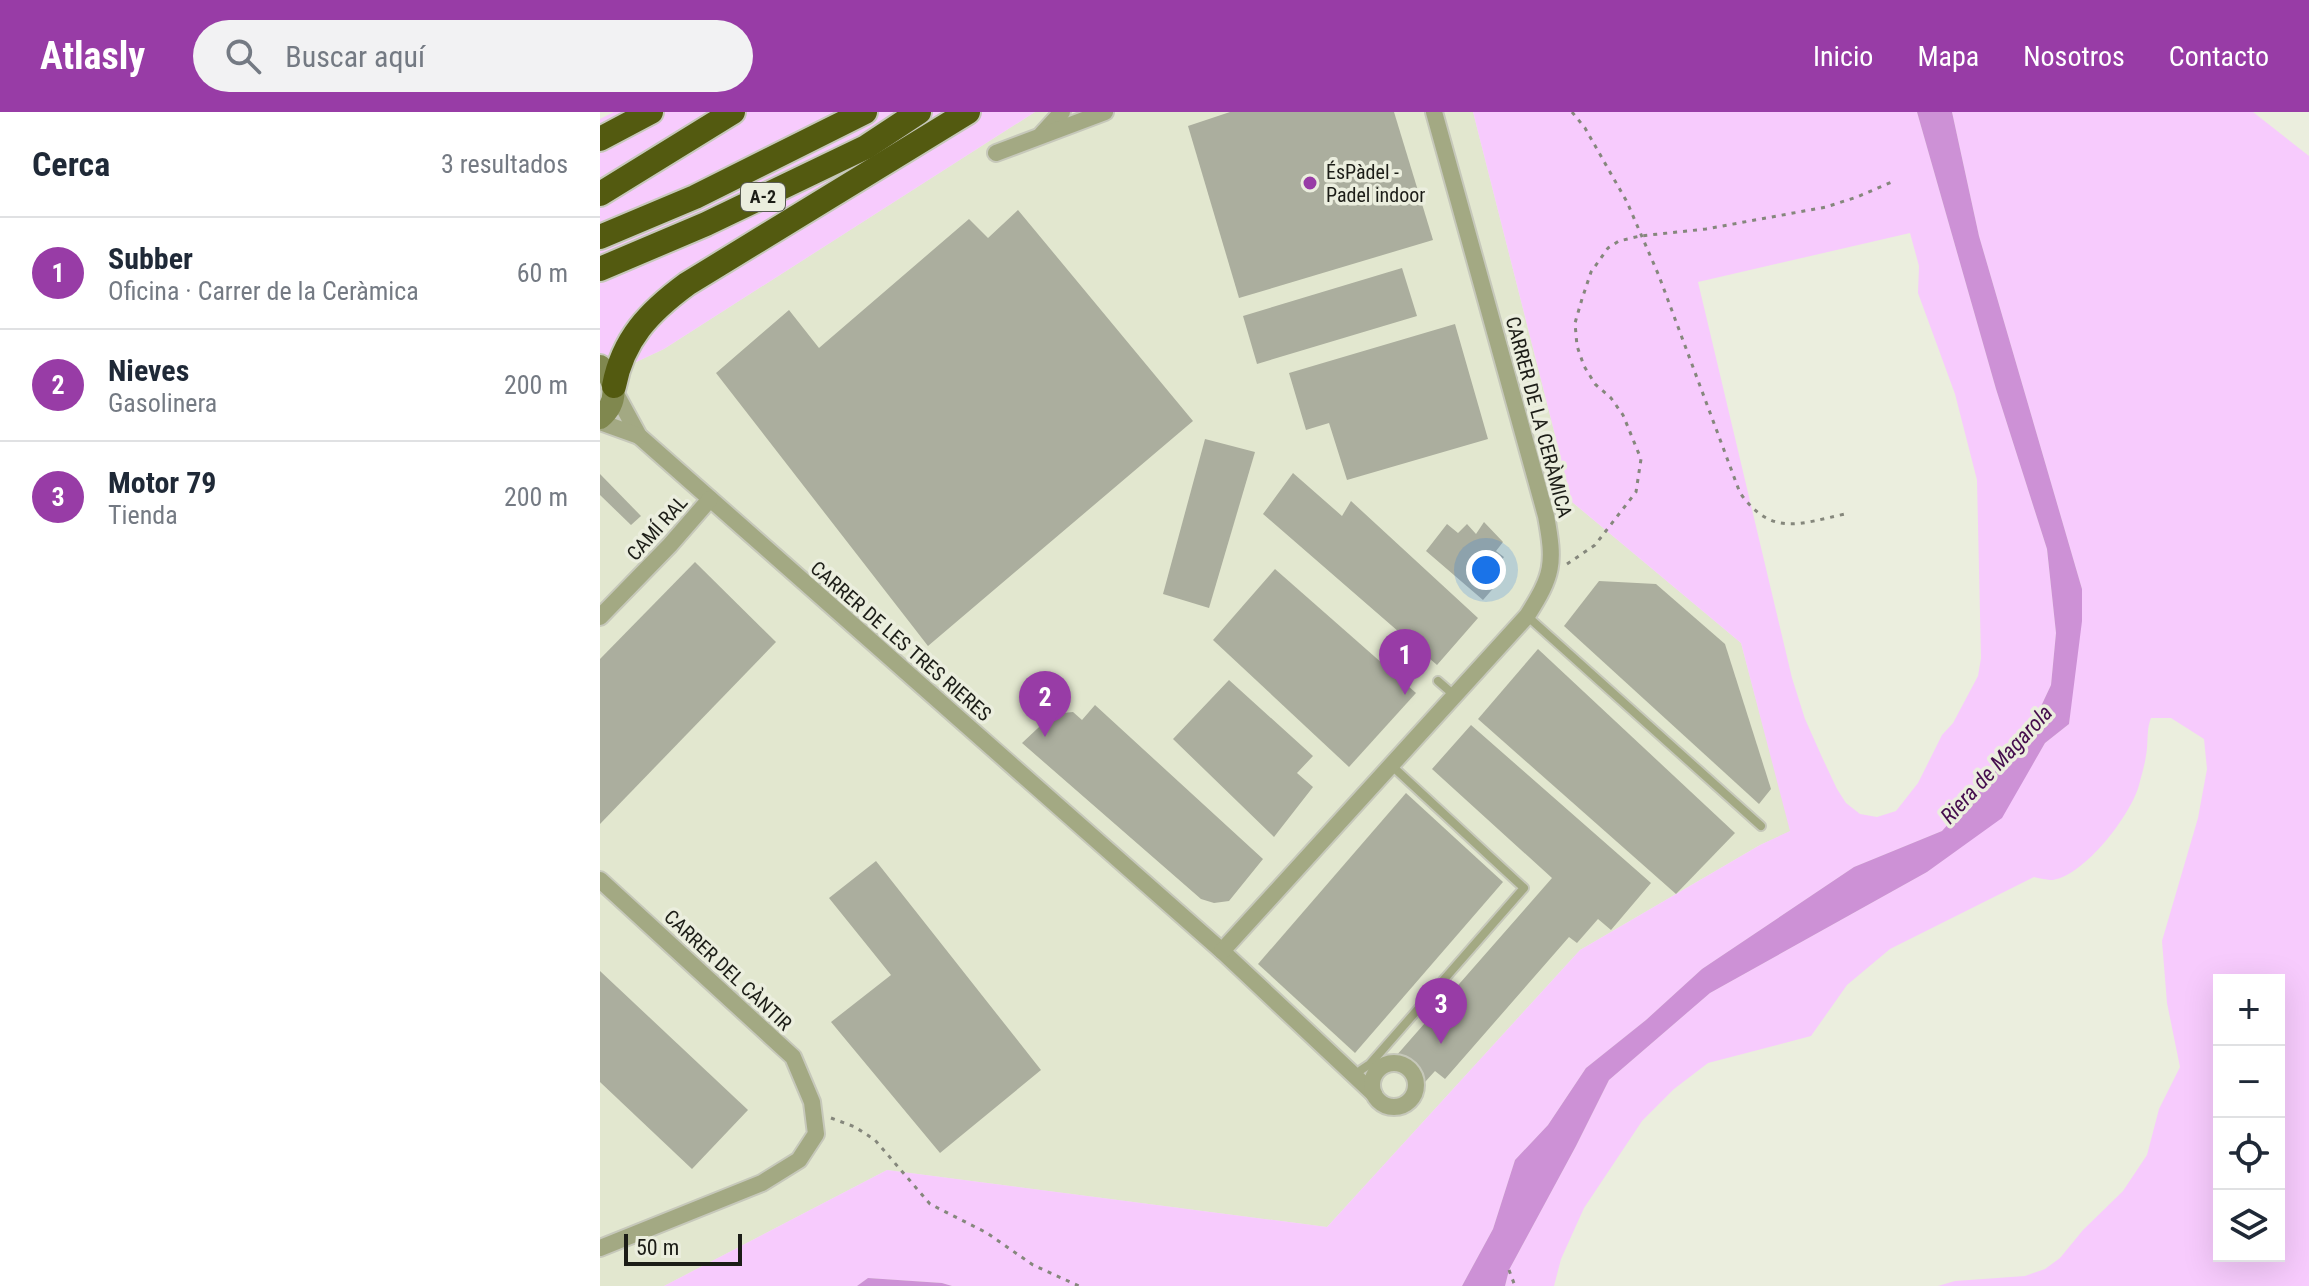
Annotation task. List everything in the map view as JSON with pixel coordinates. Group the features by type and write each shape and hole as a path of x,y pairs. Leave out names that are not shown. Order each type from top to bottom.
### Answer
{"highway":[{"path":"600,139 651,112"},
{"path":"600,194 733,112"},
{"name":"A-2","path":"600,237 695,197 865,112"},
{"name":"A-2","path":"600,269 706,224 866,147 919,112"},
{"path":"609,380 635,332 663,302 687,284 968,112"}],"main road":[{"path":"600,420 612,404 609,380"}],"street":[{"path":"1039,137 1062,112"},
{"path":"996,153 1097,112"},
{"name":"CARRER DE LA CERÀMICA","path":"1222,951 1527,616 1549,576 1552,546 1546,516 1434,112"},
{"name":"CARRER DE LES TRES RIERES","path":"609,380 639,436"},
{"name":"CARRER DE LES TRES RIERES","path":"600,420 639,436 1222,951 1363,1070 1374,1094"},
{"name":"CAMÍ RAL","path":"600,617 710,499"},
{"name":"CARRER DEL CÀNTIR","path":"600,880 793,1057 813,1107"},
{"path":"1391,1063 1405,1066 1414,1078 1416,1085 1411,1099 1399,1106 1384,1105 1374,1094 1372,1081 1363,1070 1391,1063"},
{"path":"600,1248 762,1183 799,1160 816,1134 813,1107"}],"lane":[{"path":"1527,616 1761,826"},
{"path":"1438,681 1454,695"},
{"path":"1363,1070 1524,888 1391,765"}],"path":[{"path":"1572,112 1585,128 1627,202 1659,276 1740,493 1753,510 1769,520 1796,525 1845,514"},
{"path":"1549,576 1595,545 1636,492 1641,459 1623,415 1611,398 1595,384 1577,346 1575,323 1591,272 1608,248 1619,241 1640,236 1706,229 1826,207 1894,181"},
{"path":"813,1107 875,1140 930,1204 987,1233 1033,1265 1079,1286"},
{"path":"1509,1270 1515,1286"}],"shaded area":[{"path":"614,112 1035,112 664,349 600,379 600,119"},
{"path":"1035,112 1473,112 1572,502 1741,643 1791,831 1760,845 1580,950 1327,1227 887,1170 664,1286 600,1286 600,379 664,349"},
{"path":"1473,112 1917,112 1996,389 2047,549 2056,633 2051,685 2028,734 1942,831 1854,867 1702,969 1646,1020 1586,1068 1548,1125 1515,1160 1493,1229 1462,1286 952,1286 868,1278 857,1286 664,1286 887,1170 1327,1227 1580,950 1760,845 1790,831 1741,643 1572,502","holes":["1910,233 1919,266 1918,293 1955,394 1977,480 1981,658 1978,676 1953,723 1942,735 1918,783 1896,811 1877,817 1860,814 1846,803 1805,719 1792,678 1698,282"]},
{"path":"1917,112 1952,112 1979,236 2082,589 2082,621 2069,724 2045,743 2002,818 1927,872 1710,993 1609,1080 1509,1270 1505,1286 1462,1286 1493,1229 1515,1160 1548,1125 1586,1068 1646,1020 1702,969 1854,867 1942,831 2028,734 2051,685 2056,633 2047,549 1996,389"},
{"path":"1952,112 2253,112 2309,156 2309,1286 1938,1286 1955,1281 2025,1276 2045,1269 2060,1258 2083,1230 2123,1191 2147,1155 2159,1109 2180,1067 2167,1003 2162,941 2198,818 2207,769 2204,739 2171,718 2151,718 2145,762 2134,797 2117,827 2092,856 2066,876 2053,880 2034,877 1890,949 1847,985 1811,1036 1708,1063 1674,1089 1642,1121 1584,1208 1561,1259 1554,1286 1505,1286 1509,1270 1609,1080 1710,993 1927,872 2001,818 2045,743 2069,724 2082,589 1979,236"},
{"path":"868,1278 942,1283 952,1286 857,1286"}],"building":[{"name":"ÉsPàdel - Padel indoor","path":"1230,112 1394,112 1433,240 1239,298 1188,126"},
{"path":"1018,210 1193,421 928,646 716,373 789,310 819,348 969,219 988,238"},
{"path":"1402,268 1417,316 1257,364 1243,316"},
{"path":"1455,324 1488,439 1347,480 1329,423 1306,430 1289,373"},
{"path":"1205,439 1255,452 1209,608 1163,594"},
{"path":"1293,473 1342,516 1351,501 1478,618 1437,665 1263,514"},
{"path":"600,474 641,516 631,525 600,495"},
{"path":"1484,522 1503,542 1496,551 1504,557 1497,567 1504,576 1483,600 1426,551 1447,524 1458,533 1467,524 1476,534"},
{"path":"695,562 776,642 600,824 600,659"},
{"path":"1275,569 1416,693 1349,767 1213,640"},
{"path":"1599,581 1656,584 1725,644 1771,789 1759,804 1564,626"},
{"path":"1538,649 1735,833 1676,894 1478,719"},
{"path":"1229,680 1313,756 1297,773 1313,787 1274,837 1173,739"},
{"path":"1095,705 1263,859 1229,901 1214,903 1201,899 1022,743 1053,714 1073,712 1082,720"},
{"path":"1471,725 1651,883 1611,930 1598,919 1577,943 1569,937 1445,1079 1435,1071 1425,1082 1396,1056 1552,878 1432,769"},
{"path":"1406,793 1503,882 1355,1053 1258,964"},
{"path":"876,861 1041,1070 940,1153 831,1022 891,975 829,898"},
{"path":"600,971 748,1110 692,1169 600,1082"}],"place":[{"name":"ÉsPàdel - Padel indoor","path":"1310,183"},
{"name":"Subber","path":"1405,695"},
{"name":"Nieves","path":"1045,737"},
{"name":"Motor 79","path":"1441,1044"}],"water label":[{"name":"Riera de Magarola","path":"1996,764"}]}
